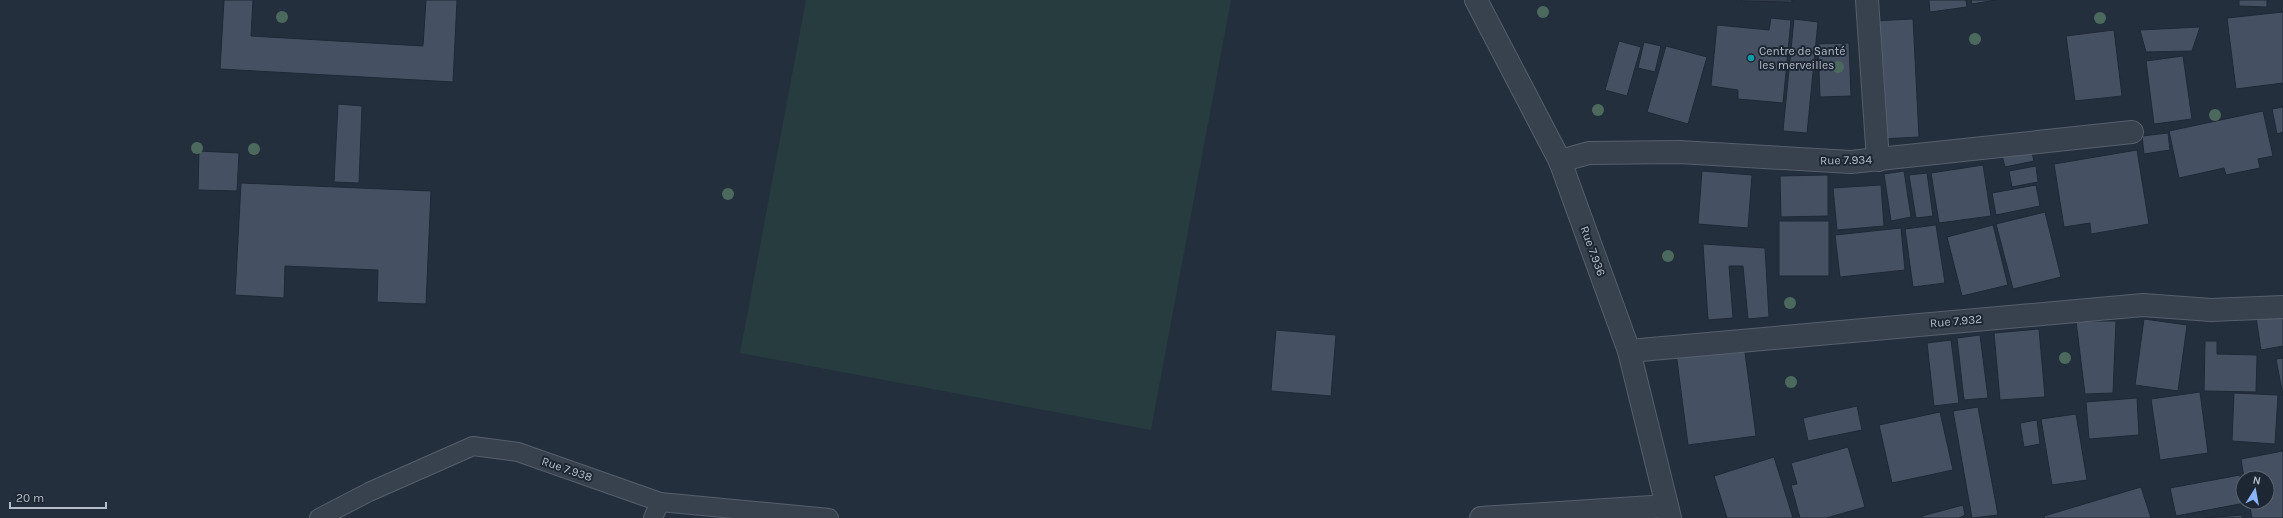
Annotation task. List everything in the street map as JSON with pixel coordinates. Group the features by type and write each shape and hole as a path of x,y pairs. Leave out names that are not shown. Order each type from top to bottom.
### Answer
{"street":[{"name":"Rue 7.936","path":"1476,0 1560,160 1629,351 1668,512"},
{"path":"1867,0 1878,160"},
{"name":"Rue 7.934","path":"1560,160 1589,153 1679,152 1851,162 2132,132"},
{"name":"Rue 7.932","path":"1629,351 2143,304 2211,310 2283,307"},
{"path":"1481,518 1668,512"}],"lane":[{"name":"Rue 7.938","path":"319,518 369,492 473,446 518,452 656,510 829,518"}],"green space":[{"path":"806,0 1231,0 1151,430 740,353"}],"building":[{"path":"224,0 253,0 251,36 423,46 426,0 457,0 453,82 220,69"},
{"path":"1741,0 1792,0 1792,2 1742,1"},
{"path":"1929,0 1966,0 1967,7 1930,12"},
{"path":"1971,0 1996,0 1972,4"},
{"path":"2239,0 2267,0 2267,7 2239,6"},
{"path":"2283,12 2283,83 2236,89 2227,18"},
{"name":"Centre de Santé les merveilles","path":"1771,18 1791,20 1783,103 1738,99 1738,90 1711,86 1717,25 1769,30"},
{"path":"1794,19 1818,22 1807,133 1783,131"},
{"path":"1913,19 1919,137 1879,139 1872,21"},
{"path":"2200,27 2192,51 2146,52 2140,30"},
{"path":"2114,30 2122,96 2075,101 2066,36"},
{"path":"1619,41 1641,47 1627,96 1605,90"},
{"path":"1644,42 1661,46 1655,72 1638,68"},
{"path":"1849,43 1851,96 1820,97 1818,44"},
{"path":"1666,46 1707,57 1688,124 1647,112"},
{"path":"2183,56 2192,119 2154,124 2146,61"},
{"path":"338,104 362,106 359,183 334,182"},
{"path":"2283,107 2283,132 2277,134 2272,109"},
{"path":"2263,111 2273,156 2258,159 2260,168 2226,175 2224,168 2179,178 2169,131"},
{"path":"2168,133 2170,150 2144,154 2142,136"},
{"path":"2031,149 2034,161 2005,167 2002,155"},
{"path":"2137,150 2149,224 2091,234 2090,223 2064,227 2054,164"},
{"path":"199,151 239,153 237,191 198,190"},
{"path":"1983,165 1991,216 1939,223 1931,173"},
{"path":"2036,166 2038,182 2012,187 2009,171"},
{"path":"1702,171 1752,175 1748,228 1698,224"},
{"path":"1904,171 1911,217 1891,221 1884,174"},
{"path":"1927,173 1933,216 1916,218 1909,175"},
{"path":"1828,175 1828,216 1781,217 1780,176"},
{"path":"241,183 431,191 426,304 377,302 378,270 285,266 284,298 235,295"},
{"path":"1881,185 1884,226 1837,230 1833,188"},
{"path":"2036,185 2040,206 1996,215 1992,193"},
{"path":"2045,212 2061,277 2013,289 1996,224"},
{"path":"1779,221 1829,221 1829,276 1779,276"},
{"path":"1936,225 1945,283 1913,287 1905,229"},
{"path":"1993,225 2008,285 1962,296 1947,237"},
{"path":"1901,228 1905,270 1840,277 1835,235"},
{"path":"1703,244 1765,248 1769,317 1748,319 1743,266 1729,266 1733,318 1708,320"},
{"path":"2283,313 2283,346 2261,350 2256,317"},
{"path":"2144,319 2187,325 2178,391 2135,385"},
{"path":"2076,321 2116,321 2113,393 2085,394"},
{"path":"2039,329 2045,397 2000,400 1994,333"},
{"path":"1276,330 1336,335 1331,396 1271,391"},
{"path":"1980,335 1988,398 1964,400 1957,338"},
{"path":"1951,340 1959,403 1934,406 1927,343"},
{"path":"2205,341 2217,341 2217,354 2257,355 2256,392 2204,391"},
{"path":"1744,345 1756,436 1688,445 1676,353"},
{"path":"2283,358 2283,396 2276,359"},
{"path":"2200,392 2208,453 2160,460 2151,399"},
{"path":"2234,393 2278,395 2275,444 2232,441"},
{"path":"2137,398 2139,435 2089,439 2086,402"},
{"path":"1857,406 1862,430 1808,441 1803,418"},
{"path":"1978,407 1998,515 1972,518 1953,411"},
{"path":"1940,412 1953,470 1892,483 1879,425"},
{"path":"2076,414 2087,480 2052,485 2041,419"},
{"path":"2037,420 2040,444 2024,447 2020,423"},
{"path":"1848,447 1865,507 1826,518 1800,518 1791,485 1797,484 1791,463"},
{"path":"2283,451 2283,518 2252,518 2250,510 2275,510 2275,470 2243,470 2241,459"},
{"path":"1774,457 1793,518 1727,518 1714,476"},
{"path":"2235,476 2235,505 2176,516 2170,488"},
{"path":"2141,487 2151,518 2045,518 2044,516"},
{"path":"1963,505 1965,515 1959,518 1923,518 1922,516"},
{"path":"2242,515 2242,518 2205,518"}],"place":[{"name":"Centre de Santé les merveilles","path":"1751,58"}]}
